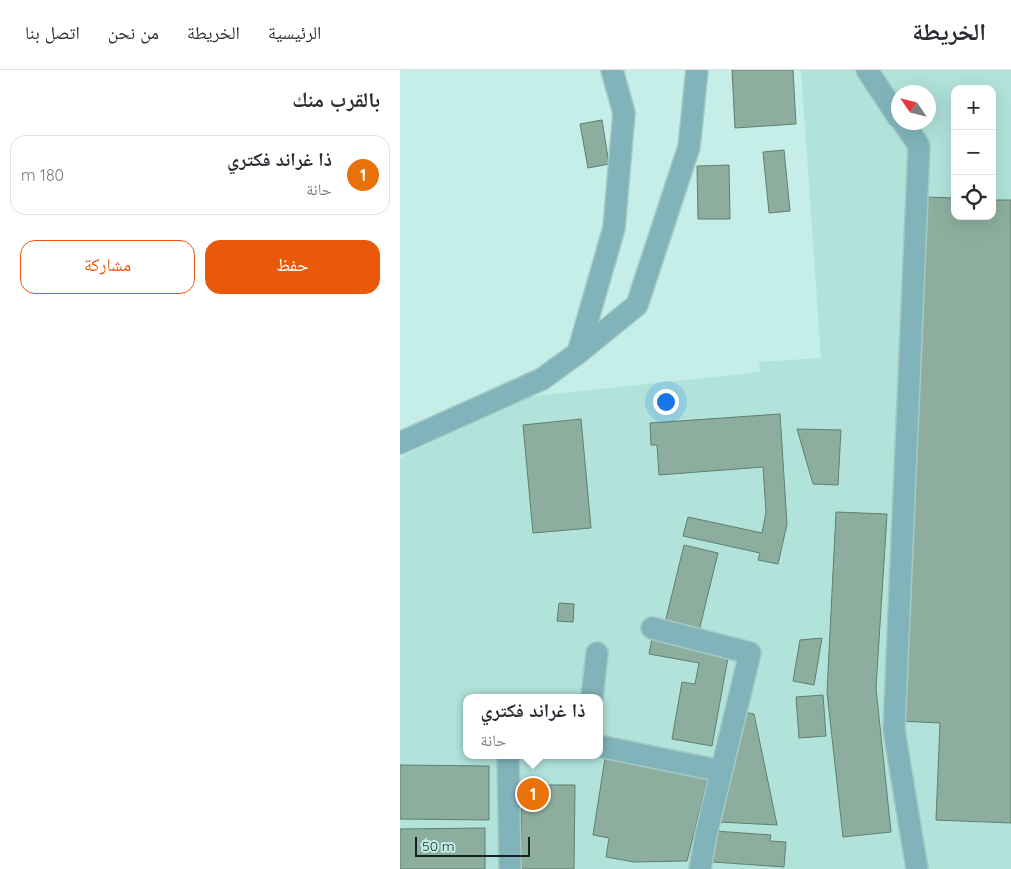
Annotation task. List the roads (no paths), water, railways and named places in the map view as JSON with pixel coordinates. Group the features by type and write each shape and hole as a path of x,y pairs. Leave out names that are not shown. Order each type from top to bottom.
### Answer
{"street":[{"path":"578,353 614,228 624,113 612,70"},
{"path":"400,443 542,379 578,353 637,305 689,147 697,70"},
{"path":"867,70 891,106"},
{"path":"908,130 919,146 894,730 917,869"},
{"path":"652,628 750,652 706,835 700,869"},
{"path":"592,694 596,653"},
{"path":"603,747 721,771"},
{"path":"508,759 510,869"}],"place":[{"name":"ذا غراند فكتري","path":"533,794"}]}
